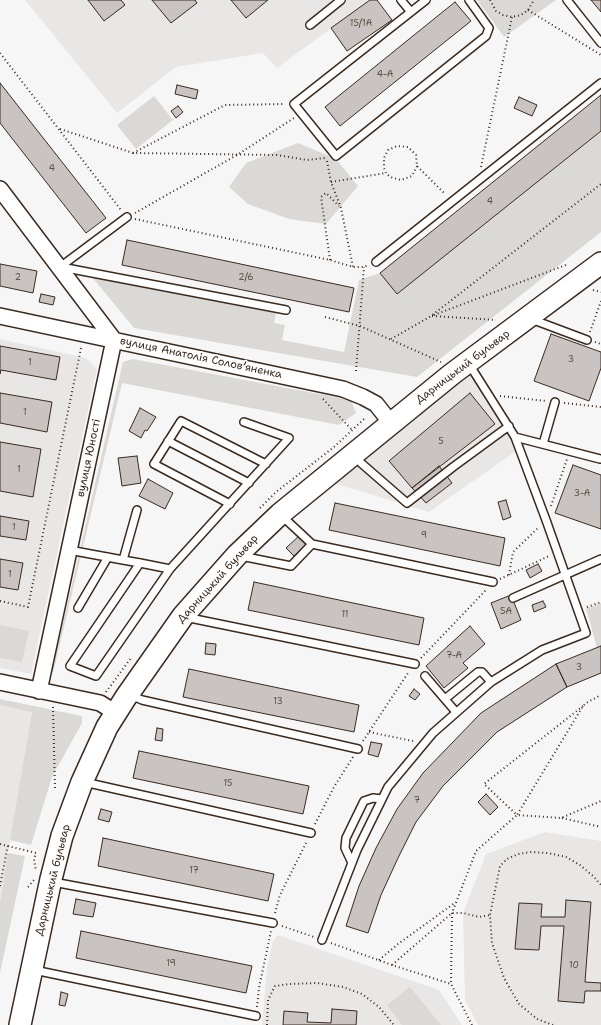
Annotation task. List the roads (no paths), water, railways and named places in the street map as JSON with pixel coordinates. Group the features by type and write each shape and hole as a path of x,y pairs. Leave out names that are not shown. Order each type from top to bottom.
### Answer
{"street":[{"name":"вулиця Анатолія Соловʼяненка","path":"0,189 114,340 343,389 364,396 376,404 391,423"},
{"name":"Дарницький бульвар","path":"20,1025 32,969 44,879 82,782 107,727 183,616 237,555 280,514 468,362 601,263"},
{"path":"0,316 114,340"},
{"name":"вулиця Юності","path":"39,691 114,340"},
{"path":"0,682 100,703 116,713"}],"lane":[{"path":"310,25 341,0"},
{"path":"401,0 411,12"},
{"path":"426,0 294,104 336,156 486,36 489,28 469,0"},
{"path":"567,0 601,43"},
{"path":"376,262 601,82"},
{"path":"60,267 127,217"},
{"path":"60,267 286,310"},
{"path":"527,318 587,340"},
{"path":"322,940 352,863 382,798 388,787 424,743 456,712 491,682 542,650 586,633 515,437 468,362"},
{"path":"543,444 555,402"},
{"path":"230,504 154,464 181,421 266,464"},
{"path":"140,563 70,666 96,676 170,569 289,438 244,422"},
{"path":"354,454 361,463 407,503 509,426"},
{"path":"515,437 600,459"},
{"path":"168,441 249,483"},
{"path":"123,560 137,510"},
{"path":"280,514 312,544 493,582"},
{"path":"237,555 254,560 291,566 312,544"},
{"path":"69,550 170,569"},
{"path":"78,608 108,558"},
{"path":"513,598 601,558"},
{"path":"183,616 415,664"},
{"path":"445,699 478,672 482,672 491,682"},
{"path":"425,676 456,712"},
{"path":"128,695 142,700 358,749"},
{"path":"82,782 311,833"},
{"path":"352,863 345,848 346,838 364,801 373,798 382,798"},
{"path":"44,879 68,886 272,923"},
{"path":"32,969 256,1016"}]}
